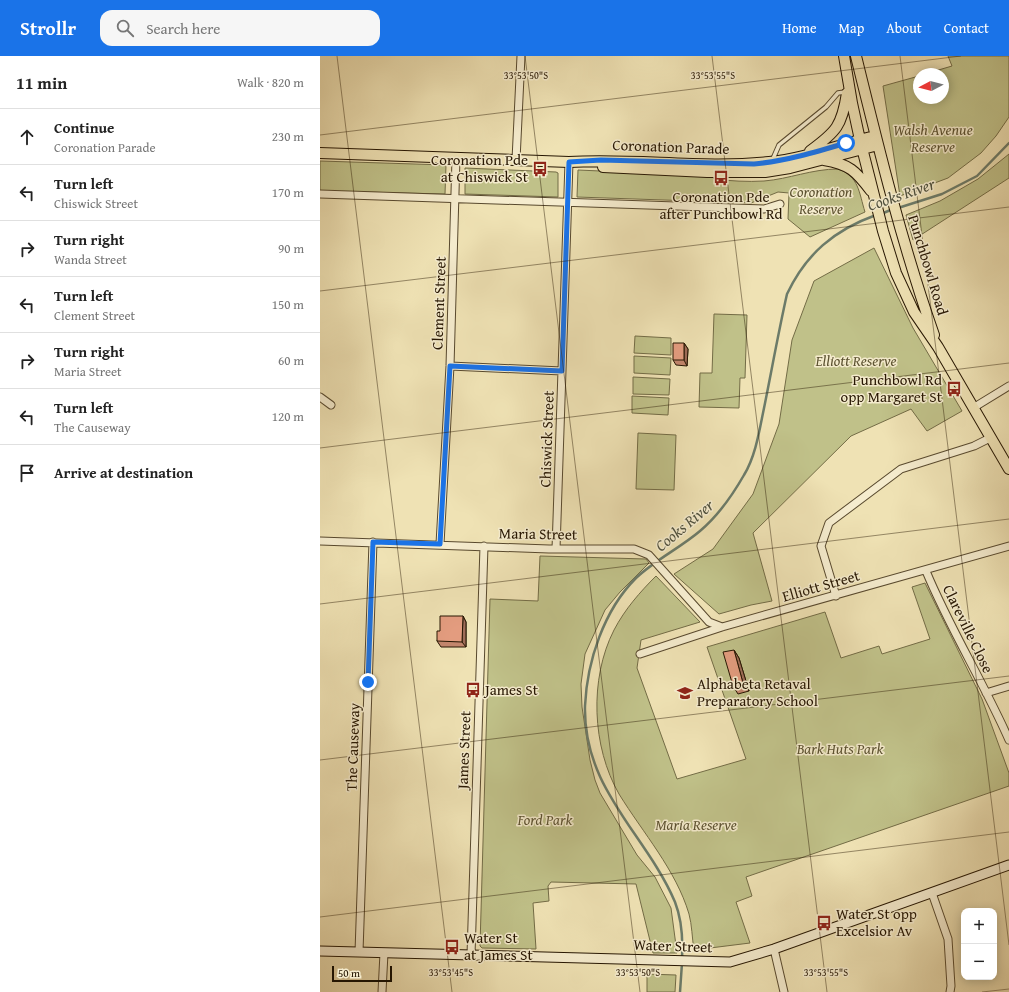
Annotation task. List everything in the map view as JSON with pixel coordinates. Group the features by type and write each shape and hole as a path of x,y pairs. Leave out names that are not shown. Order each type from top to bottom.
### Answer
{"main road":[{"path":"803,155 830,136 837,129 843,114 848,91 848,80 844,56"},
{"name":"Punchbowl Road","path":"856,56 877,140 921,297 938,346"},
{"name":"Punchbowl Road","path":"848,80 881,224 896,273 914,312 938,346 1009,469"},
{"name":"Coronation Parade","path":"569,162 603,167 747,172 777,170 863,149 877,140"},
{"name":"Coronation Parade","path":"320,153 569,162 601,160 738,164 771,162 803,155 863,149"},
{"path":"820,160 848,166 861,178 875,199"},
{"name":"Water Street","path":"320,951 730,962 774,949 1009,865"}],"street":[{"path":"516,160 521,56"},
{"name":"Clement Street","path":"440,544 450,366 456,158"},
{"name":"Chiswick Street","path":"556,548 569,162"},
{"path":"320,194 455,198 568,204 764,209 780,204"},
{"path":"450,366 562,371"},
{"path":"973,408 1009,386"},
{"path":"320,397 331,405"},
{"path":"836,596 821,546 829,523 901,469 974,446 990,438"},
{"name":"Maria Street","path":"320,541 634,549 649,555 709,622 722,627"},
{"name":"The Causeway","path":"359,952 373,542"},
{"name":"James Street","path":"471,955 484,546"},
{"name":"Elliott Street","path":"640,654 722,627 926,571 1009,546"},
{"name":"Clareville Close","path":"926,571 942,610 995,708 1009,740"},
{"path":"986,693 1009,686"},
{"path":"932,893 948,939 951,986 950,992"},
{"path":"774,949 784,992"},
{"path":"382,992 384,953"}],"lane":[{"path":"771,162 779,145 826,107 838,93 848,91"}],"green space":[{"name":"Walsh Avenue Reserve","path":"948,56 1009,56 1009,117 996,136 981,153 948,178 900,196 883,86 913,78 913,104 949,104 949,68 945,68 952,66"},
{"path":"1009,154 1009,178 913,240 906,215 940,201 978,179"},
{"path":"320,161 446,165 445,194 320,191"},
{"path":"465,168 556,172 558,173 558,197 465,194"},
{"name":"Coronation Reserve","path":"828,169 838,169 845,172 854,181 865,212 810,237 788,219 789,193 778,192 751,203 577,197 578,170 712,176 714,179 733,181 764,181"},
{"name":"Elliott Reserve","path":"874,248 913,328 962,411 927,431 911,409 851,436 753,533 772,601 719,614 674,574 713,549 753,494 779,424 792,340 814,281"},
{"path":"714,314 747,315 745,378 740,378 739,408 699,407 700,373 712,373"},
{"path":"635,336 671,338 671,355 634,353"},
{"path":"634,356 671,358 670,375 634,373"},
{"path":"633,377 670,379 669,395 633,394"},
{"path":"632,396 669,398 668,415 632,413"},
{"path":"638,433 676,435 674,490 636,489"},
{"name":"Ford Park","path":"540,556 646,559 649,563 620,592 605,610 585,654 581,684 582,707 590,760 600,793 637,855 655,877 671,908 677,953 653,953 636,884 551,882 548,886 549,901 533,903 536,949 482,948 480,946 490,599 538,601"},
{"name":"Bark Huts Park","path":"656,576 700,622 641,640 637,668 677,779 746,759 707,647 825,612 841,658 879,646 882,654 930,639 912,587 925,583 982,699 1009,773 1009,786 746,877 752,896 736,902 750,943 694,950 689,914 676,882 658,852 619,794 603,755 599,734 597,691 600,670 606,649 614,630 623,615"},
{"path":"647,974 676,975 675,992 647,992"}],"building":[{"path":"673,343 684,343 684,360 673,360"},
{"path":"440,616 463,616 462,642 437,641 437,631 440,631"},
{"path":"734,650 743,683 733,686 723,652"}],"waterway":[{"name":"Cooks River","path":"898,208 942,194 977,176 1009,143"},
{"name":"Cooks River","path":"881,214 893,209"},
{"name":"Cooks River","path":"682,958 682,930 675,902 663,877 618,810 605,787 594,762 587,735 585,706 589,672 599,637 606,621 625,591 643,572 707,525 730,498 748,468 758,437 787,294 803,267 812,255 834,236 847,228 876,215"},
{"name":"Cooks River","path":"680,992 682,963"}],"place":[{"name":"Coronation Pde at Chiswick St","path":"540,169"},
{"name":"Coronation Pde after Punchbowl Rd","path":"721,178"},
{"name":"Punchbowl Rd opp Margaret St","path":"954,389"},
{"name":"James St","path":"473,690"},
{"name":"Alphabeta Retaval Preparatory School","path":"685,693"},
{"name":"Water St opp Excelsior Av","path":"824,923"},
{"name":"Water St at James St","path":"452,947"}],"route":[{"path":"368,682 373,542 440,544 450,366 562,371 569,162 601,160 754,164 803,155 846,143"}],"park label":[{"name":"Maria Reserve","path":"696,825"}]}
